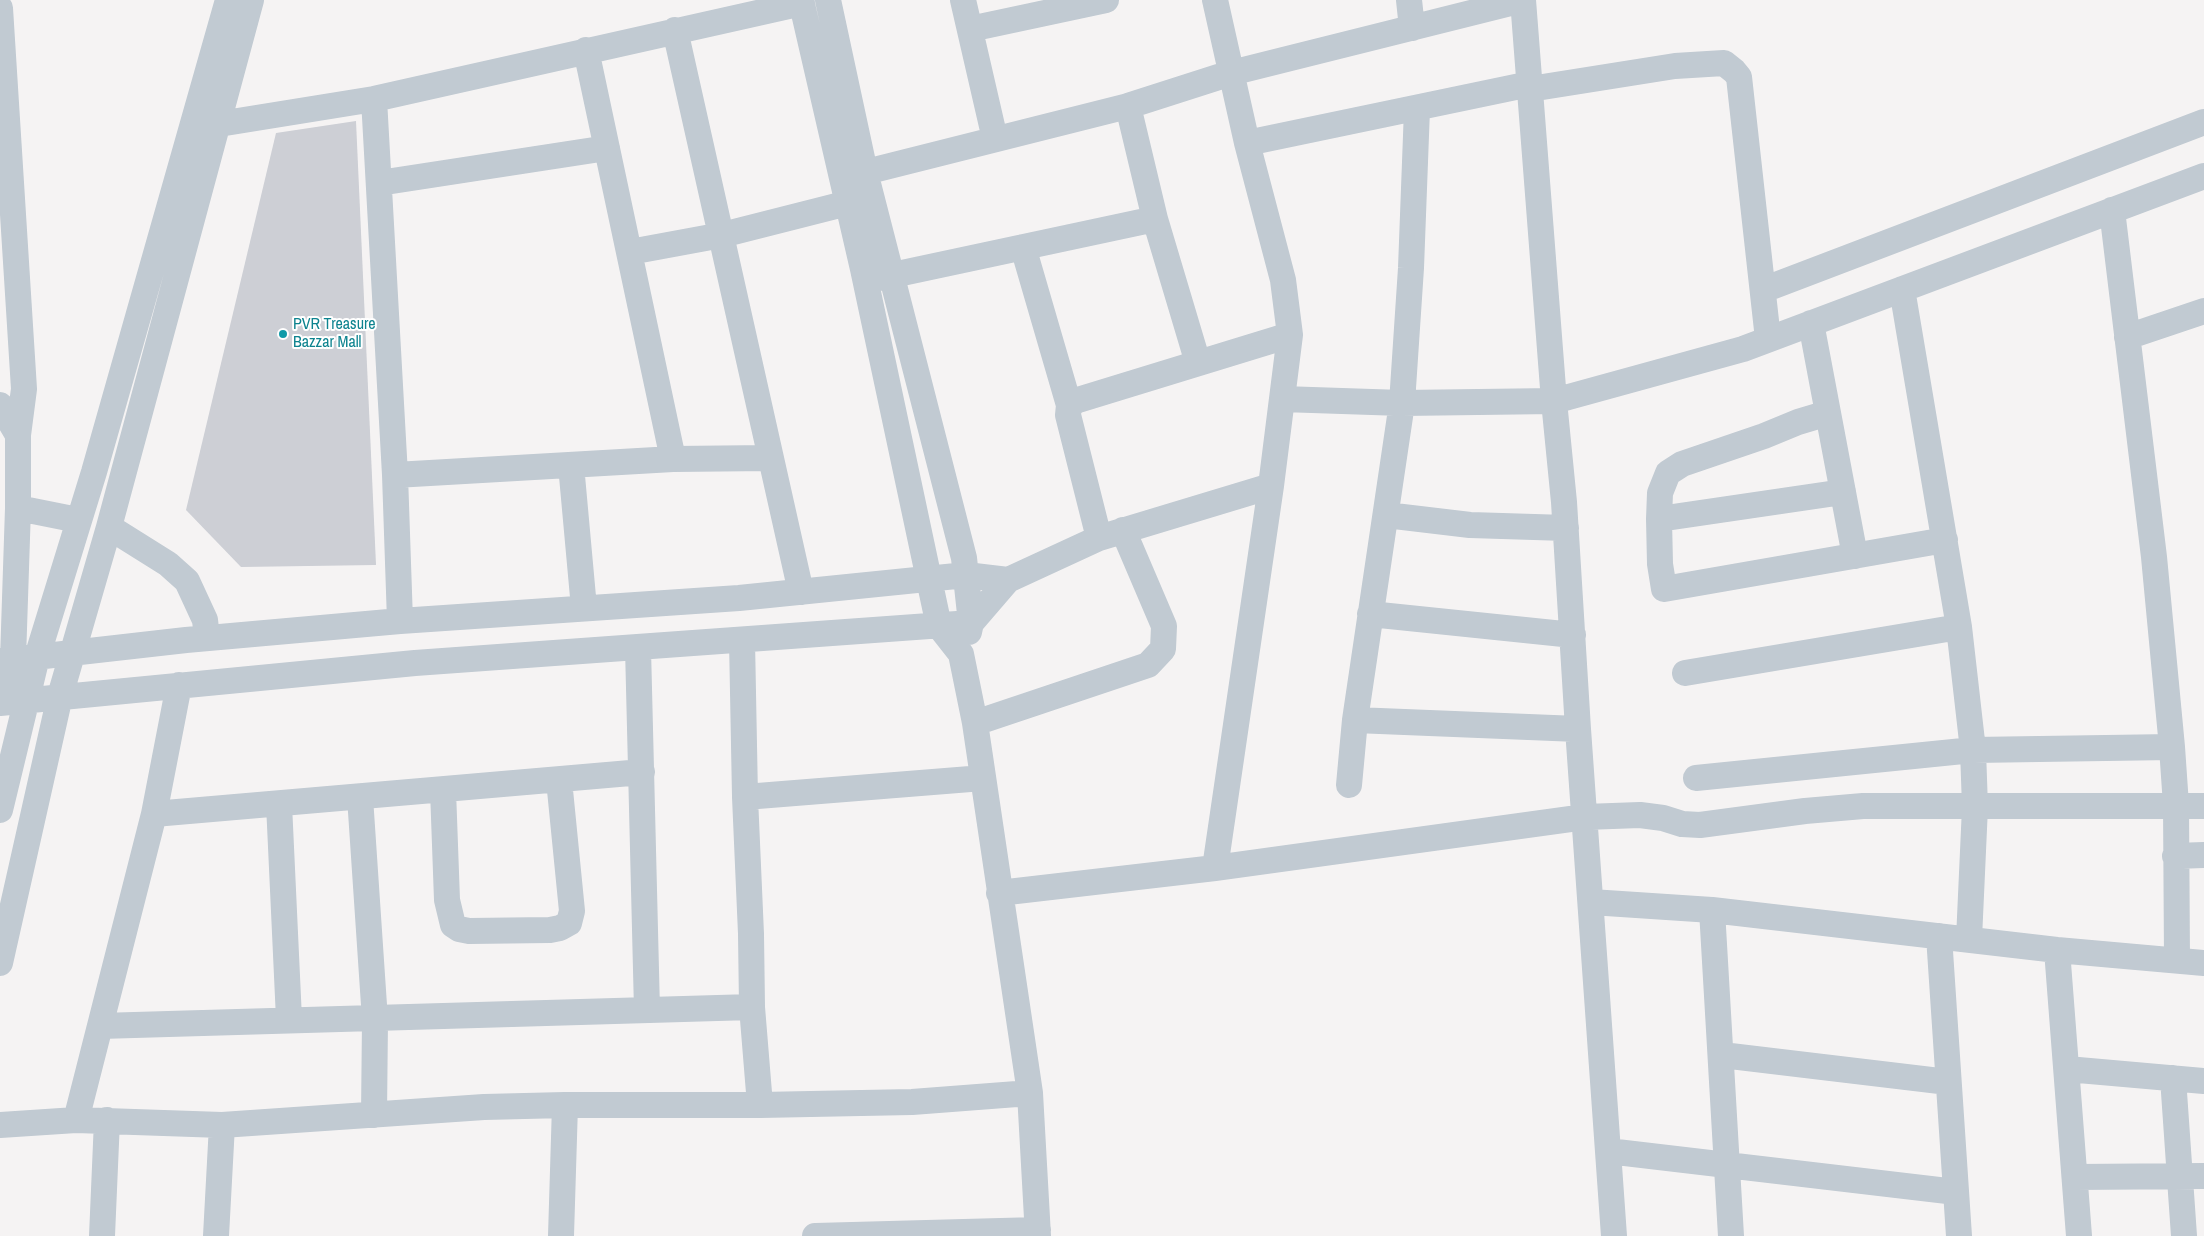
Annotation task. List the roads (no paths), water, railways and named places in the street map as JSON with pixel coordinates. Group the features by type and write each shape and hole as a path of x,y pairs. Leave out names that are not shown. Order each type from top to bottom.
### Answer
{"street":[{"path":"16,659 54,604 228,0"},
{"path":"0,963 60,696 219,124 250,0"},
{"path":"828,0 853,175 848,203 878,278 929,579 939,626 962,654"},
{"path":"963,0 995,139"},
{"path":"1215,0 1247,143 1283,280 1290,334 1271,486 1215,868"},
{"path":"1409,0 1412,28"},
{"path":"853,175 1128,106 1231,73 1523,0 1554,401 1566,528 1578,729 1614,1236"},
{"path":"219,124 374,99 802,1 853,175 878,278 964,558 972,623"},
{"path":"970,29 1101,1"},
{"path":"0,8 24,389 18,435 16,659 0,810"},
{"path":"675,30 801,592"},
{"path":"586,50 673,459"},
{"path":"1247,143 1530,87 1675,66 1724,63 1739,77 1768,339"},
{"path":"374,99 395,475 400,621"},
{"path":"1128,106 1155,219 1198,364"},
{"path":"1349,785 1355,720 1402,403 1411,268 1417,109"},
{"path":"1762,290 2204,122"},
{"path":"379,183 607,148"},
{"path":"1282,399 1402,403 1554,401 1743,349 2204,176"},
{"path":"630,252 722,235 848,203"},
{"path":"2112,210 2154,557 2172,747 2176,805 2177,960"},
{"path":"878,278 1155,219"},
{"path":"975,723 1148,665 1163,649 1164,626 1111,534 1068,414 1070,405 1023,247"},
{"path":"1902,289 1960,627 1973,750 1974,807 1969,939"},
{"path":"2127,337 2204,311"},
{"path":"1811,323 1855,556"},
{"path":"1070,405 1078,400 1290,334"},
{"path":"0,405 18,435"},
{"path":"1828,414 1798,422 1764,436 1682,464 1668,473 1660,493 1659,519 1660,564 1664,589 1944,540"},
{"path":"395,475 673,459 770,458"},
{"path":"571,465 584,608"},
{"path":"815,1236 1038,1233 1030,1093 975,723 962,654 972,623 1008,580 1111,534 1271,486"},
{"path":"1659,519 1843,492"},
{"path":"18,508 78,520"},
{"path":"1386,516 1470,525 1566,528"},
{"path":"108,527 168,564 187,581 205,620 207,638"},
{"path":"16,659 207,638 400,621 739,598 966,575 1008,580"},
{"path":"1370,614 1573,635"},
{"path":"10,702 415,663 972,623"},
{"path":"1685,673 1960,627"},
{"path":"742,640 744,797 751,934 752,1007 760,1106"},
{"path":"638,648 647,1010"},
{"path":"76,1120 154,814 178,685"},
{"path":"1355,720 1578,729"},
{"path":"1696,778 1973,750 2172,747"},
{"path":"154,814 642,772"},
{"path":"744,797 983,778"},
{"path":"443,790 447,900 453,925 459,929 469,931 550,930 560,928 569,923 572,911 559,780"},
{"path":"360,797 375,1020 374,1115"},
{"path":"279,804 289,1020"},
{"path":"999,893 1215,868 1585,817 1640,815 1663,818 1682,824 1700,825 1805,811 1862,806 2204,806"},
{"path":"2176,856 2204,855"},
{"path":"1591,902 1712,910 2057,950 2204,963"},
{"path":"1712,910 1722,1055 1731,1236"},
{"path":"1939,936 1958,1236"},
{"path":"2057,950 2079,1236"},
{"path":"100,1026 289,1020 375,1020 752,1007"},
{"path":"1722,1055 1948,1082"},
{"path":"2067,1069 2204,1081"},
{"path":"2173,1078 2192,1175 2184,1236"},
{"path":"0,1125 107,1120 222,1125 484,1108 565,1105 760,1106 912,1102 1030,1093"},
{"path":"560,1236 565,1105"},
{"path":"102,1236 107,1120"},
{"path":"216,1236 222,1125"},
{"path":"1608,1151 1956,1192"},
{"path":"2075,1177 2192,1175"}],"place":[{"name":"PVR Treasure Bazzar Mall","path":"283,334"}]}
